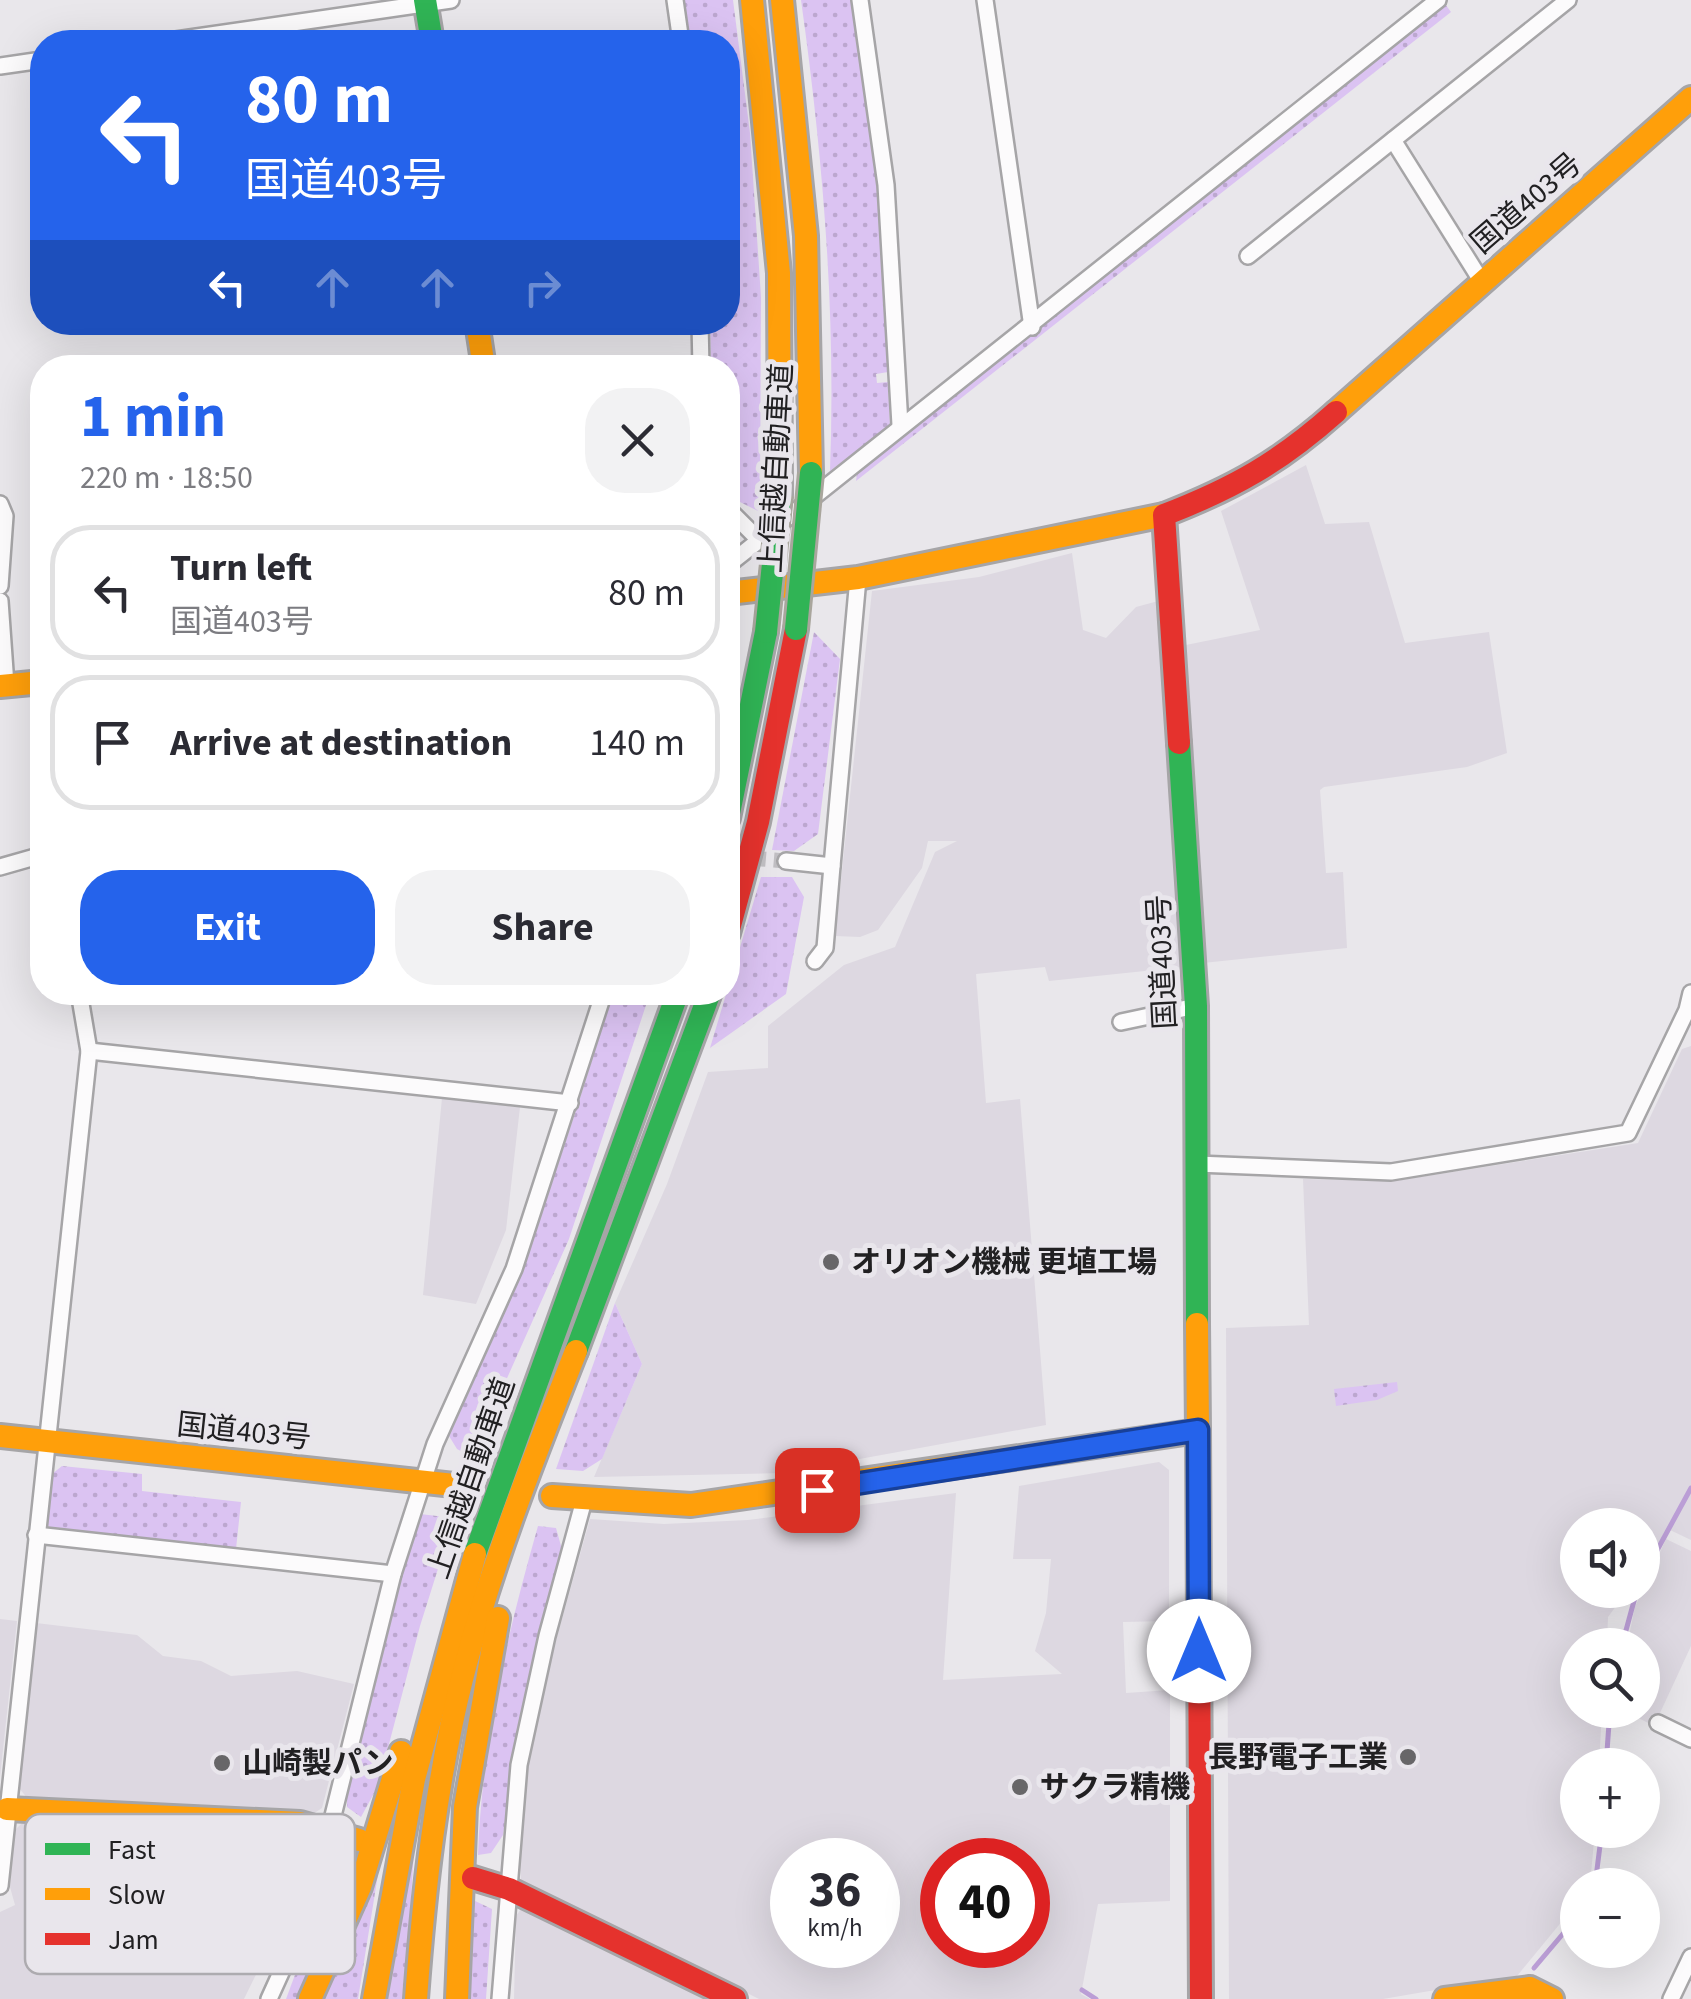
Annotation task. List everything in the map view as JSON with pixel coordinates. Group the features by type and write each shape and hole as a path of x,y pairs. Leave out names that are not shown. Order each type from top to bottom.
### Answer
{"main road":[{"name":"上信越自動車道","path":"740,759 766,632 780,495 778,273 752,0"},
{"name":"上信越自動車道","path":"740,889 758,822 796,629 811,474 809,252 782,0"},
{"path":"426,2 430,30"},
{"name":"国道403号","path":"1200,1999 1196,1006 1164,515 1230,490 1288,454 1691,98"},
{"path":"740,592 858,578 1164,515"},
{"path":"3,686 30,685"},
{"name":"上信越自動車道","path":"374,1999 404,1814 424,1728 473,1560 522,1418 619,1166 674,1005"},
{"name":"上信越自動車道","path":"416,1999 433,1822 461,1686 494,1578 650,1168 706,1005"},
{"path":"457,1999 460,1846 477,1717 510,1570 568,1376"},
{"path":"355,1897 479,1519 522,1418"},
{"path":"552,1496 691,1505 783,1495 1198,1430"},
{"name":"国道403号","path":"6,1438 463,1486"},
{"path":"4,1808 122,1814"},
{"path":"355,1839 359,1840"},
{"path":"473,1878 509,1889 736,1999"},
{"path":"310,1999 321,1974"},
{"path":"1445,1999 1530,1988 1552,1999"}],"street":[{"path":"241,30 451,0"},
{"path":"675,0 679,30"},
{"path":"860,0 886,185 900,425"},
{"path":"984,0 1032,327"},
{"path":"740,555 900,425 1032,327 1438,0"},
{"path":"1248,256 1568,0"},
{"path":"0,66 30,62"},
{"path":"1393,140 1482,282"},
{"path":"0,504 5,516 0,586"},
{"path":"740,521 758,539"},
{"path":"814,961 825,948 858,578"},
{"path":"0,602 3,686"},
{"path":"0,867 30,858"},
{"path":"786,862 832,866"},
{"path":"1198,1164 1391,1172 1628,1133 1687,1010 1691,993"},
{"path":"0,1886 4,1808 89,1050 80,1005"},
{"path":"330,1814 393,1574 448,1409 514,1268 600,1005"},
{"path":"1122,1022 1196,1006"},
{"path":"89,1050 570,1103"},
{"path":"500,1999 526,1726 584,1500"},
{"path":"36,1535 393,1574"},
{"path":"1660,1724 1691,1739"},
{"path":"1670,1999 1691,1957"},
{"path":"270,1999 281,1974"}],"shaded area":[{"path":"682,0 733,0 737,30 687,30"},
{"path":"801,0 853,0 887,282 888,372 876,374 877,383 888,382 890,426 830,471 826,235"},
{"path":"1445,4 1451,12 856,481 857,474 903,434"},
{"path":"740,55 750,133 761,297 760,512 740,502 740,355 711,355 710,335 740,335"},
{"path":"1306,465 1325,524 1369,522 1405,643 1489,632 1507,753 1467,767 1324,787 1320,790 1326,873 1343,872 1347,948 1203,963 1181,646 1260,630 1221,511"},
{"path":"1072,553 1083,630 1106,638 1136,607 1162,600 1183,967 1049,981 1045,967 976,974 986,1103 1020,1099 1046,1425 783,1473 594,1477 642,1364 615,1303 667,1184 708,1072 768,1068 768,1026 844,965 895,947 935,852 957,841 928,841 922,868 878,930 860,937 835,936 872,591 979,577"},
{"path":"814,632 840,659 818,834 794,851 772,850"},
{"path":"761,877 792,877 804,897 786,994 710,1048 723,1005 740,1005 740,947"},
{"path":"608,1005 646,1005 569,1239 472,1457 457,1449 449,1436 497,1327 577,1106"},
{"path":"1691,1046 1691,1540 1670,1530 1660,1544 1660,1508 1560,1508 1560,1608 1615,1608 1608,1617 1608,1628 1560,1628 1560,1728 1601,1728 1600,1748 1560,1748 1560,1848 1593,1848 1592,1868 1560,1868 1560,1924 1517,1976 1383,1999 1229,1999 1226,1328 1309,1325 1303,1179 1395,1181 1638,1143 1682,1049"},
{"path":"442,1098 520,1107 506,1230 476,1304 423,1295"},
{"path":"615,1303 642,1364 602,1459 583,1471 556,1469"},
{"path":"1397,1382 1398,1391 1377,1400 1336,1406 1334,1389"},
{"path":"1159,1462 1169,1470 1169,1621 1123,1622 1126,1693 1170,1690 1170,1901 1098,1904 1081,1994 1090,1999 759,1999 521,1880 518,1840 532,1726 590,1519 664,1524 748,1520 956,1493 943,1680 1062,1674 1035,1651 1046,1613 1051,1559 1013,1559 1019,1486"},
{"path":"62,1466 142,1474 142,1491 241,1502 236,1549 52,1530 47,1524 52,1474"},
{"path":"420,1514 454,1518 420,1626 378,1786 361,1817 347,1807 347,1781 387,1619"},
{"path":"538,1526 556,1528 563,1553 520,1722 503,1835 491,1853 478,1855 485,1771 498,1689"},
{"path":"1666,1539 1691,1551 1691,1646 1660,1713 1660,1628 1631,1628 1635,1608 1660,1608 1660,1552"},
{"path":"0,1619 17,1621 0,1777"},
{"path":"36,1623 137,1635 163,1656 201,1661 231,1676 297,1671 354,1684 322,1808 313,1814 207,1805 28,1799 19,1788"},
{"path":"25,1821 25,1974 256,1974 244,1999 0,1999 0,1912 15,1905 10,1887 14,1831"},
{"path":"415,1833 405,1999 387,1999"},
{"path":"379,1868 358,1999 321,1999 334,1974 355,1974 355,1933"},
{"path":"473,1900 492,1909 486,1999 470,1999"},
{"path":"523,1906 714,1999 514,1999 516,1916"},
{"path":"295,1974 308,1974 297,1999 286,1999"}],"waterway":[{"path":"1660,1545 1691,1488"},
{"path":"1627,1628 1632,1608"},
{"path":"1607,1748 1609,1728"},
{"path":"1597,1868 1600,1848"},
{"path":"1534,1968 1560,1937"},
{"path":"1082,1990 1096,1999"}],"tunnel":[{"path":"740,857 786,861"}],"traffic: fast":[{"path":"425,0 430,30"},
{"path":"796,629 811,473"},
{"path":"766,632 780,495"},
{"path":"740,759 766,632"},
{"path":"1179,743 1196,1006 1197,1324"},
{"path":"475,1554 673,1005"},
{"path":"576,1351 705,1005"}],"traffic: slow":[{"path":"752,0 779,273 780,495"},
{"path":"782,0 806,236 811,473"},
{"path":"1336,412 1691,98"},
{"path":"479,335 482,355"},
{"path":"740,592 858,578 1164,515"},
{"path":"0,686 30,683"},
{"path":"552,1496 691,1505 1198,1431 1197,1324"},
{"path":"416,1999 432,1836 463,1675 500,1552 576,1351"},
{"path":"0,1436 463,1486"},
{"path":"374,1999 414,1779 475,1554"},
{"path":"457,1999 465,1807 498,1618"},
{"path":"355,1898 401,1752"},
{"path":"7,1809 112,1814"},
{"path":"355,1839 359,1840"},
{"path":"310,1999 321,1974"},
{"path":"1445,1999 1530,1988 1552,1999"}],"traffic: jam":[{"path":"1179,743 1164,515 1255,472 1336,412"},
{"path":"740,889 758,822 796,629"},
{"path":"1198,1431 1201,1999"},
{"path":"473,1878 509,1889 735,1999"}],"place":[{"name":"オリオン機械 更埴工場","path":"831,1262"},
{"name":"長野電子工業","path":"1408,1757"},
{"name":"山崎製パン","path":"222,1763"},
{"name":"サクラ精機","path":"1020,1787"}],"route":[{"path":"817,1490 1198,1430 1199,1651"}]}
